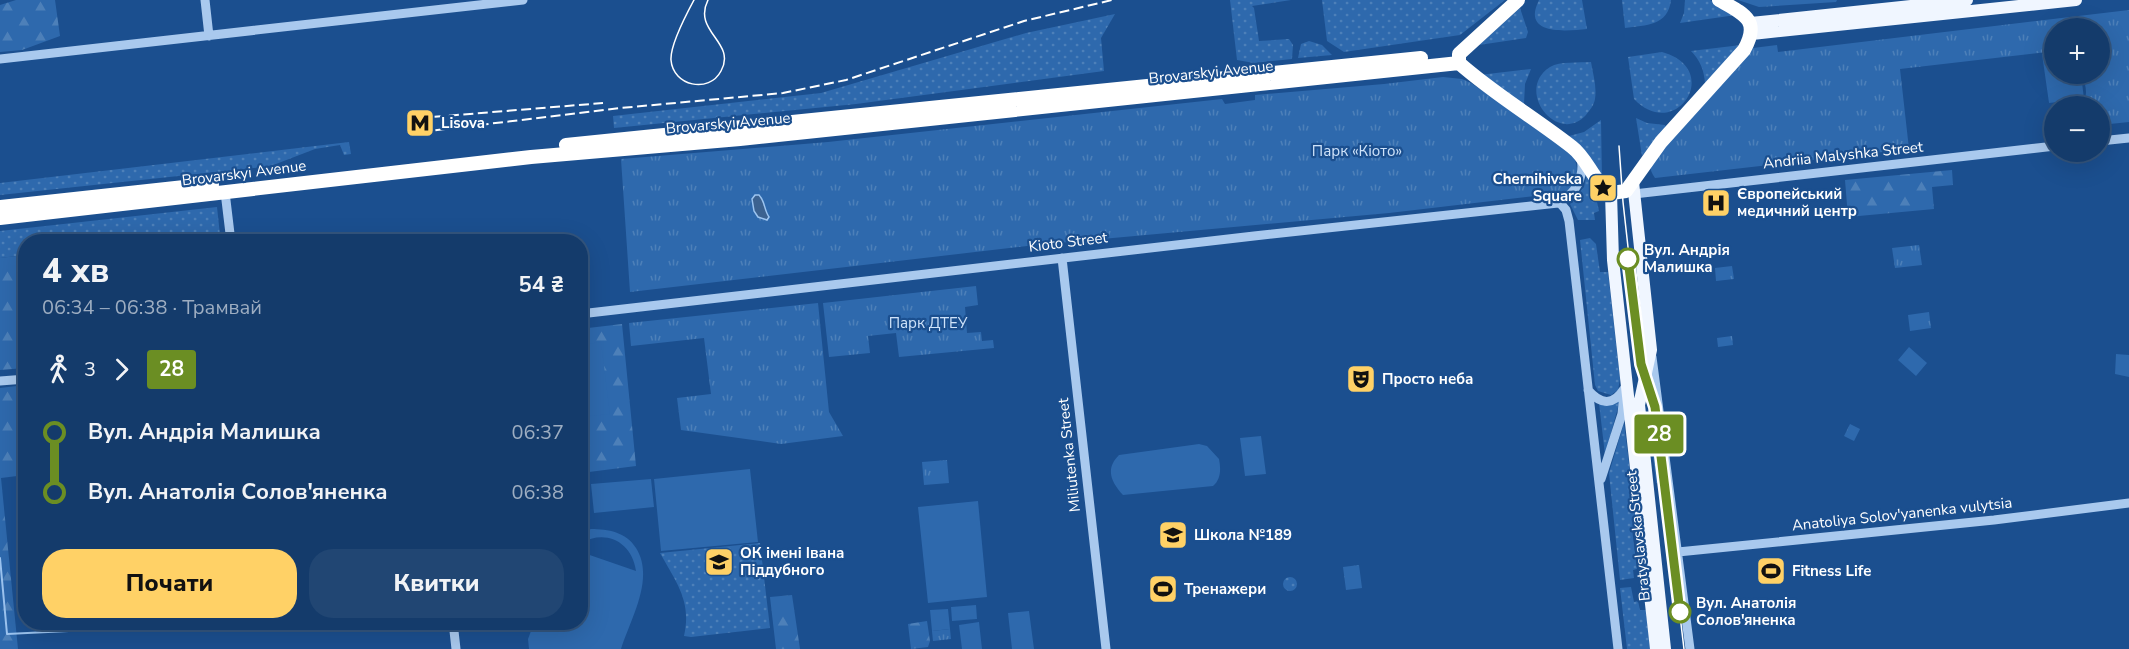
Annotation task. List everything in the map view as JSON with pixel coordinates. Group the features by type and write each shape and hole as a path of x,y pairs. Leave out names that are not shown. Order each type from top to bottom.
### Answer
{"highway":[{"path":"1518,0 1459,58 1475,78 1580,155 1599,183 1611,193 1633,188 1644,163 1743,50 1751,29 1741,12 1719,0"},
{"name":"Brovarskyi Avenue","path":"0,218 531,157 752,138 1459,58"},
{"name":"Brovarskyi Avenue","path":"0,207 508,151 1459,58"}],"main road":[{"path":"1751,29 1966,0"},
{"path":"1751,29 2076,0"},
{"name":"Bratyslavska Street","path":"1633,188 1651,350 1639,400 1665,649"},
{"name":"Bratyslavska Street","path":"1611,193 1612,260 1624,392 1656,649"},
{"path":"1624,392 1633,394 1639,400"}],"street":[{"path":"205,0 209,36"},
{"path":"0,59 523,0"},
{"path":"2110,140 2129,138"},
{"name":"Andriia Malyshka Street","path":"1633,188 2044,147"},
{"path":"1560,203 1575,190 1580,182 1582,164 1580,155"},
{"path":"225,192 230,234"},
{"name":"Kioto Street","path":"588,313 1560,203"},
{"name":"Bratyslavska Street","path":"1560,203 1566,210 1569,221 1618,649"},
{"name":"Miliutenka Street","path":"1062,258 1106,649"},
{"path":"1651,350 1690,649"},
{"path":"0,381 18,380"},
{"path":"1588,390 1601,401 1614,399 1624,392"},
{"name":"Bratyslavska Street","path":"1600,482 1622,414 1624,392"},
{"name":"Anatoliya Solov'yanenka vulytsia","path":"1678,552 1994,520 2129,503"},
{"path":"454,630 456,649"}],"green space":[{"path":"16,0 55,0 60,36 22,50 0,52 0,5"},
{"path":"1230,0 1291,0 1252,6 1259,41 1289,39 1293,45 1292,59 1254,63 1237,60"},
{"path":"1322,0 1505,0 1460,35 1344,52 1327,41"},
{"path":"1539,0 1582,0 1587,29 1558,30 1541,26 1536,20 1535,12"},
{"path":"1622,0 1671,0 1666,15 1655,23 1625,28"},
{"path":"1685,0 1710,0 1736,15 1680,23"},
{"path":"1738,0 1837,0 1836,2 1759,7"},
{"path":"1520,8 1528,32 1526,38 1479,45"},
{"path":"2129,10 2129,122 2110,124 2110,96 2086,96 2085,84 2110,84 2110,18 2062,18"},
{"path":"1115,14 1101,38 1104,71 856,104 614,128 613,116 821,93 1026,33"},
{"path":"2044,20 2044,52 1900,69 1909,149 1655,178 1650,166 1652,158 1748,52 1753,48 1777,45 1778,52"},
{"path":"1309,41 1322,45 1332,55 1298,58 1301,44"},
{"path":"1741,45 1705,83 1701,66 1691,51"},
{"path":"1662,52 1680,61 1690,73 1691,86 1687,98 1678,108 1665,113 1650,110 1634,99 1628,57"},
{"path":"1591,62 1595,94 1594,101 1586,115 1575,123 1563,124 1552,120 1538,100 1536,89 1540,77 1554,65"},
{"path":"1531,69 1525,84 1524,104 1521,106 1479,75"},
{"name":"Парк «Кіото»","path":"1443,77 1462,79 1471,83 1566,147 1577,169 1569,192 1389,213 1036,245 630,292 621,159 828,142 1222,99 1225,104 1255,100 1255,95","holes":["759,195 765,212 758,217 752,199"]},
{"path":"2046,84 2082,84 2084,96 2048,96"},
{"path":"1636,118 1647,123 1665,125 1666,128 1642,156"},
{"path":"1601,120 1602,179 1569,138 1569,136 1584,132"},
{"path":"349,142 351,154 344,155 340,145 315,149 264,167 0,195 0,183"},
{"path":"1952,170 1953,185 1932,187 1934,209 1848,217 1845,180"},
{"path":"1587,173 1594,188 1599,211 1594,213 1595,220 1578,220 1570,204 1584,187"},
{"path":"217,207 220,234 18,234 18,256 0,258 0,231"},
{"path":"1590,238 1596,244 1600,272 1608,272 1620,379 1618,390 1611,395 1598,391 1595,385 1580,240"},
{"path":"1919,245 1922,265 1895,268 1892,248"},
{"path":"18,256 18,369 0,370 0,258"},
{"path":"1732,266 1734,279 1716,281 1715,268"},
{"name":"Парк ДТЕУ","path":"976,286 978,305 965,307 967,333 981,332 982,341 993,340 994,348 899,357 896,333 868,336 870,353 829,357 823,303"},
{"path":"818,303 829,412 843,436 781,444 681,430 677,398 711,394 704,338 631,346 629,323"},
{"path":"1929,312 1931,328 1910,331 1908,315"},
{"path":"622,324 636,466 588,472 588,328"},
{"path":"1732,336 1733,345 1718,347 1717,338"},
{"path":"601,342 610,414 588,416 588,344"},
{"path":"1909,347 1927,363 1916,376 1898,360"},
{"path":"2116,354 2129,355 2129,377 2115,374"},
{"path":"18,386 18,476 1,478 18,649 0,649 0,388"},
{"path":"1620,400 1605,455 1599,403"},
{"path":"1650,400 1660,484 1656,483 1648,413"},
{"path":"1624,423 1637,528 1632,529 1637,569 1633,570 1634,578 1620,580 1609,473"},
{"path":"1850,424 1860,429 1854,441 1844,436"},
{"path":"1261,436 1266,474 1245,476 1240,438"},
{"path":"1199,444 1207,446 1219,459 1220,474 1213,486 1123,495 1115,485 1111,470 1119,455"},
{"path":"947,460 949,483 924,485 922,462"},
{"path":"750,469 758,542 661,551 654,479"},
{"path":"651,479 654,507 594,513 591,484"},
{"path":"978,501 987,597 928,603 918,507"},
{"path":"588,530 604,530 622,535 636,548 641,560 642,585 621,649 529,649 528,639 531,630 588,630 588,554 636,571 634,561 623,546 608,538 588,540"},
{"path":"760,543 770,628 684,636 686,612 684,602 677,583 660,553"},
{"path":"1359,565 1362,588 1346,590 1343,567"},
{"path":"1287,577 1293,577 1297,584 1293,591 1287,591 1283,587 1283,581"},
{"path":"1631,587 1634,602 1638,601 1640,610 1646,610 1650,649 1627,649 1620,588"},
{"path":"792,595 800,649 776,649 770,597"},
{"path":"976,605 977,619 952,621 951,607"},
{"path":"948,609 950,629 932,631 930,610"},
{"path":"1029,611 1034,649 1012,649 1008,613"},
{"path":"927,621 930,641 928,647 911,649 908,624"},
{"path":"979,622 982,649 962,649 959,625"},
{"path":"950,629 951,639 933,641 932,631"}],"water":[{"path":"755,195 759,195 762,200 769,217 767,220 758,217 754,211 752,199"}],"waterway":[{"path":"0,558 7,634 89,630"}],"tram line":[{"path":"694,0 683,21 671,54 673,69 678,76 692,84 708,83 715,78 721,71 724,61 720,44 706,21 705,11 708,0"},
{"path":"1619,146 1641,364 1655,407 1684,649"},
{"name":"28","path":"1628,259 1641,364 1655,407 1680,612"}],"railway":[{"path":"421,132 621,108 783,93 846,80 1024,21 1112,0"},
{"path":"420,118 603,103"}],"place":[{"name":"Lisova","path":"420,123"},
{"name":"Chernihivska Square","path":"1603,188"},
{"name":"Європейський медичний центр","path":"1716,203"},
{"name":"Вул. Андрія Малишка","path":"1628,259"},
{"name":"Просто неба","path":"1361,379"},
{"name":"Школа №189","path":"1173,535"},
{"name":"ОК імені Івана Піддубного","path":"719,562"},
{"name":"Fitness Life","path":"1771,571"},
{"name":"Тренажери","path":"1163,589"},
{"name":"Вул. Анатолія Солов'яненка","path":"1680,612"}]}
